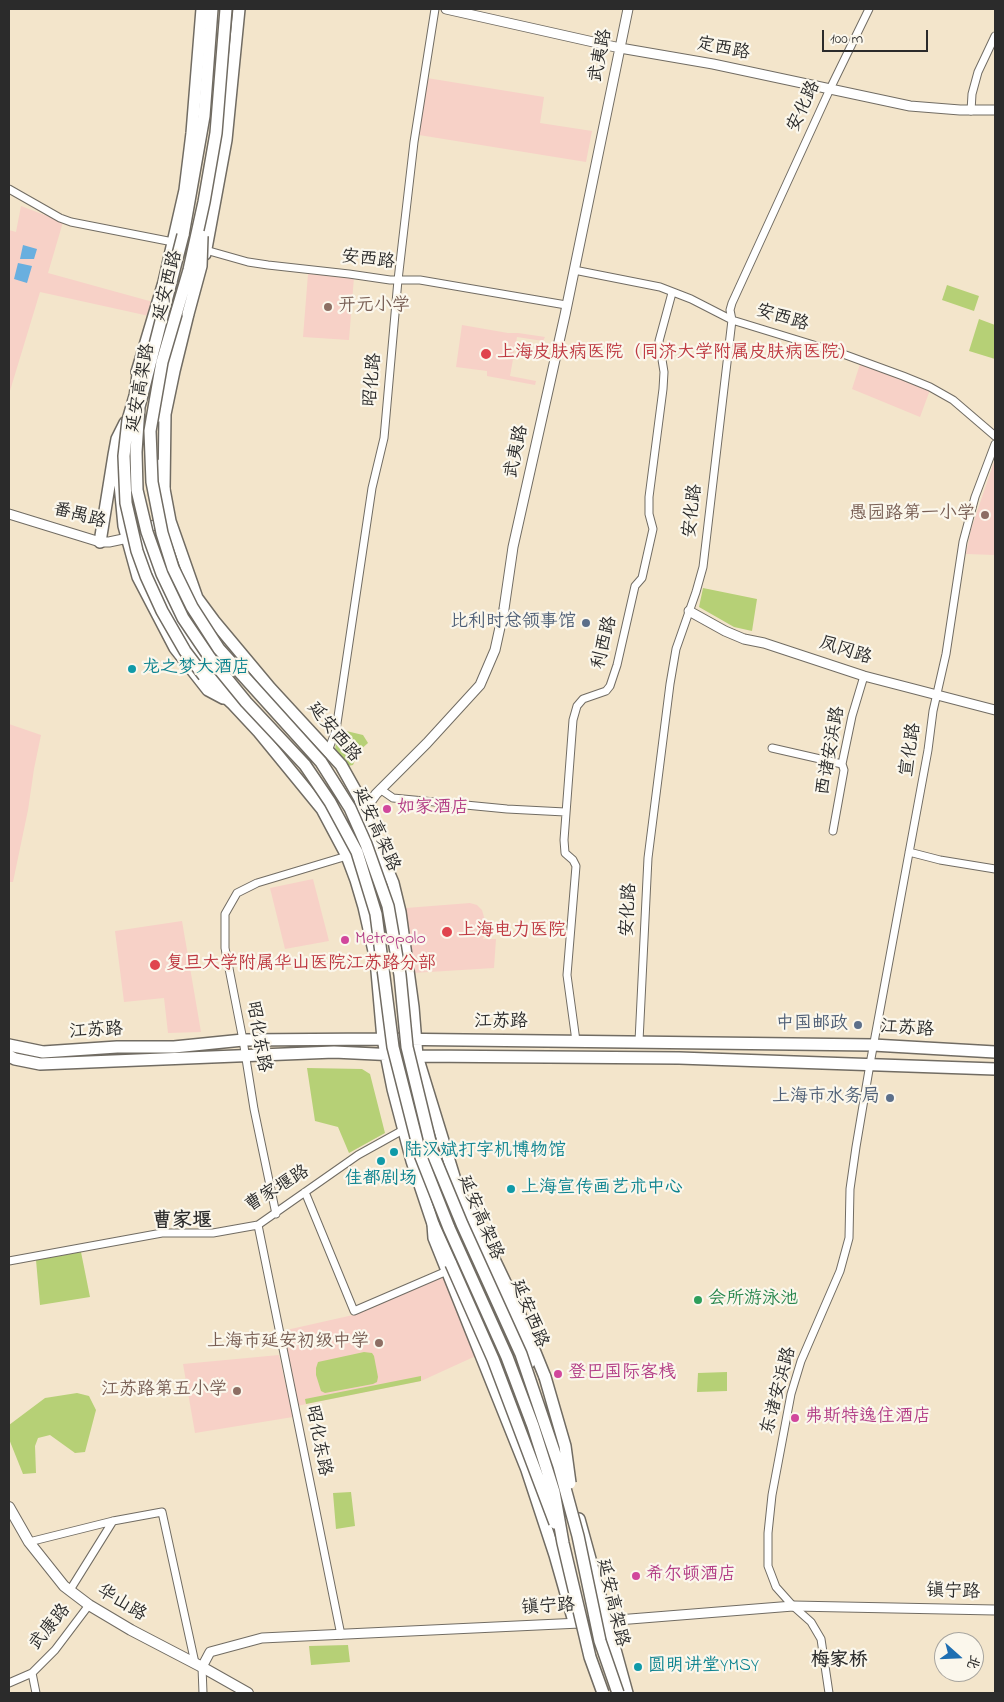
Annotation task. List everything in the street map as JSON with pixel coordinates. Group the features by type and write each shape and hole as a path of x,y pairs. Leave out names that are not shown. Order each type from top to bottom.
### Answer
{"main road":[{"name":"延安西路","path":"202,9 192,134 185,190 130,430 130,486 139,532 154,583 192,644 225,688 232,702 322,809 347,856 364,907 376,960 384,1039 412,1161 433,1224 444,1239 520,1408 555,1514 597,1693"},
{"name":"延安高架路","path":"212,9 204,116 183,235 144,368 136,452 137,490 147,532 162,574 183,618 210,658 246,702 305,765 330,802 357,852 376,914 393,1047 421,1157 449,1228 507,1357 533,1426 554,1492 563,1543 590,1657 603,1693"},
{"path":"164,489 170,414 201,249 226,140 239,9"},
{"name":"延安西路","path":"201,249 227,11"},
{"name":"延安高架路","path":"227,11 216,133 204,202 189,270 162,362 150,431 152,482 162,532 177,576 192,607 219,649 321,762 350,808 366,844 388,906 400,975 407,1047 433,1154 520,1354 559,1466 578,1536 600,1642 618,1693"},
{"path":"216,112 232,80"},
{"path":"164,489 166,414 174,371 200,266 204,202"},
{"name":"延安西路","path":"144,368 124,423 118,463 124,526 138,577 175,648 208,690 232,702"},
{"path":"144,368 128,420 124,456 126,503 138,551 146,576 162,611 185,651 204,676 221,694 232,702"},
{"path":"100,542 114,454 124,423"},
{"name":"延安西路","path":"164,489 170,521 197,598 214,622 270,688 341,765 360,799 363,812 393,883 400,912 413,1007 417,1056 460,1196 520,1334 588,1549 627,1693"},
{"name":"江苏路","path":"9,1045 43,1052 174,1047 243,1040 384,1039 873,1045 995,1052"},
{"name":"江苏路","path":"9,1056 40,1064 334,1052 417,1056 680,1058 995,1069"},
{"path":"460,1196 475,1219 515,1303 545,1377 565,1446 578,1536"},
{"path":"433,1224 449,1268 493,1359 563,1543"},
{"name":"延安西路","path":"449,1268 520,1452 555,1555 573,1618 580,1623"},
{"path":"498,1397 513,1391"},
{"path":"520,1452 533,1448"},
{"name":"华山路","path":"9,1507 29,1542 64,1586 89,1605 131,1630 248,1693"}],"street":[{"name":"昭化路","path":"328,751 336,730 372,488 384,438 398,280 414,142 435,9"},
{"name":"定西路","path":"446,9 620,48 713,64 910,106 995,110"},
{"name":"武夷路","path":"347,856 363,812 380,789 422,748 480,685 495,650 504,609 513,547 574,270 628,9"},
{"name":"安化路","path":"639,1041 649,848 671,674 676,649 703,567 732,320 730,310 830,89 869,9"},
{"path":"970,110 978,72 995,36"},
{"path":"9,189 60,218 71,222 173,242"},
{"name":"安西路","path":"201,249 248,262 398,280 420,280 566,305"},
{"name":"安西路","path":"574,270 660,287 732,320 844,354 930,387 953,400 995,436"},
{"name":"利西路","path":"576,1041 567,964 576,866 565,852 565,812 569,756 575,711 583,699 606,691 610,686 617,665 635,586 642,578 653,530 649,514 649,497 664,389 664,372 659,341 672,293"},
{"name":"宣化路","path":"870,1064 928,750 936,694 946,654 966,527 995,444"},
{"name":"番禺路","path":"9,514 100,542 128,538 154,525 170,521"},
{"name":"凤冈路","path":"689,611 744,639 764,643 864,676 995,710"},
{"name":"西诸安浜路","path":"833,831 844,770 842,764 852,716 864,676"},
{"path":"772,748 842,764"},
{"path":"380,789 393,798 507,809 565,812"},
{"path":"909,852 940,860 995,868"},
{"name":"昭化东路","path":"276,1214 225,948 225,914 237,893 257,883 347,856"},
{"name":"东诸安浜路","path":"829,1693 821,1639 811,1622 776,1587 768,1566 768,1533 772,1495 791,1394 800,1361 840,1271 849,1238 850,1189 870,1064"},
{"name":"曹家堰路","path":"9,1261 162,1233 213,1233 258,1225 358,1155 404,1130"},
{"path":"305,1192 354,1311 449,1268"},
{"name":"昭化东路","path":"258,1225 341,1634"},
{"path":"29,1542 113,1521 162,1512 203,1693"},
{"path":"70,1590 113,1521"},
{"name":"武康路","path":"9,1683 32,1673 55,1650 89,1605"},
{"name":"镇宁路","path":"198,1665 210,1652 262,1638 580,1623 793,1606 995,1610"},
{"path":"32,1673 36,1693"}],"shaded area":[{"path":"427,78 544,97 540,123 592,131 586,162 419,135"},
{"path":"21,206 63,222 48,273 153,302 149,316 40,292 9,394 9,230 16,232"},
{"name":"开元小学","path":"308,274 354,277 349,340 303,337"},
{"name":"上海皮肤病医院（同济大学附属皮肤病医院）","path":"462,325 545,337 543,341 517,337 510,376 536,381 535,385 487,376 487,371 456,367"},
{"path":"860,364 930,390 920,417 852,389"},
{"name":"愚园路第一小学","path":"995,459 995,555 966,554 971,529"},
{"path":"9,724 41,735 13,882 9,882"},
{"path":"313,879 329,941 285,949 270,888"},
{"name":"上海电力医院","path":"470,903 477,905 482,910 486,924 483,939 496,939 494,968 413,973 406,908"},
{"name":"复旦大学附属华山医院江苏路分部","path":"182,921 201,1032 168,1033 164,998 124,1002 115,931"},
{"name":"上海市延安初级中学","path":"444,1276 478,1355 421,1381 297,1406 282,1331 353,1315"},
{"name":"江苏路第五小学","path":"279,1355 293,1417 195,1433 183,1364"}],"green space":[{"path":"947,285 979,296 974,311 942,300"},
{"path":"979,319 995,325 995,359 969,351"},
{"path":"703,588 757,599 752,631 734,627 699,607"},
{"path":"342,730 363,735 368,743 359,751 353,765 348,766 335,752 336,740"},
{"path":"307,1068 362,1069 370,1074 385,1133 349,1153 338,1127 315,1121"},
{"path":"81,1252 90,1297 40,1305 36,1260"},
{"path":"364,1352 372,1353 374,1356 378,1377 377,1382 325,1393 321,1391 316,1375 318,1362"},
{"path":"727,1372 727,1391 697,1392 698,1373"},
{"path":"421,1376 421,1381 306,1404 305,1399"},
{"path":"77,1393 89,1396 96,1410 85,1452 75,1453 50,1435 38,1438 35,1446 36,1473 23,1474 9,1439 9,1425 45,1398"},
{"path":"351,1492 355,1526 336,1529 333,1493"},
{"path":"348,1645 350,1662 311,1665 309,1646"}],"water":[{"path":"23,245 37,249 34,259 20,259"},
{"path":"18,263 32,266 27,283 14,279"}],"place":[{"name":"开元小学","path":"328,307"},
{"name":"上海皮肤病医院（同济大学附属皮肤病医院）","path":"486,354"},
{"name":"愚园路第一小学","path":"985,515"},
{"name":"比利时总领事馆","path":"586,623"},
{"name":"龙之梦大酒店","path":"132,669"},
{"name":"如家酒店","path":"387,809"},
{"name":"上海电力医院","path":"447,932"},
{"name":"Metropolo","path":"345,940"},
{"name":"复旦大学附属华山医院江苏路分部","path":"155,965"},
{"name":"中国邮政","path":"858,1025"},
{"name":"上海市水务局","path":"890,1098"},
{"name":"陆汉斌打字机博物馆","path":"394,1152"},
{"name":"佳都剧场","path":"381,1161"},
{"name":"上海宣传画艺术中心","path":"511,1189"},
{"name":"会所游泳池","path":"698,1300"},
{"name":"上海市延安初级中学","path":"379,1343"},
{"name":"登巴国际客栈","path":"558,1374"},
{"name":"江苏路第五小学","path":"237,1391"},
{"name":"弗斯特逸住酒店","path":"795,1418"},
{"name":"希尔顿酒店","path":"636,1576"},
{"name":"圆明讲堂YMSY","path":"638,1667"}],"district":[{"name":"曹家堰","path":"182,1223"},
{"name":"梅家桥","path":"839,1662"}]}
